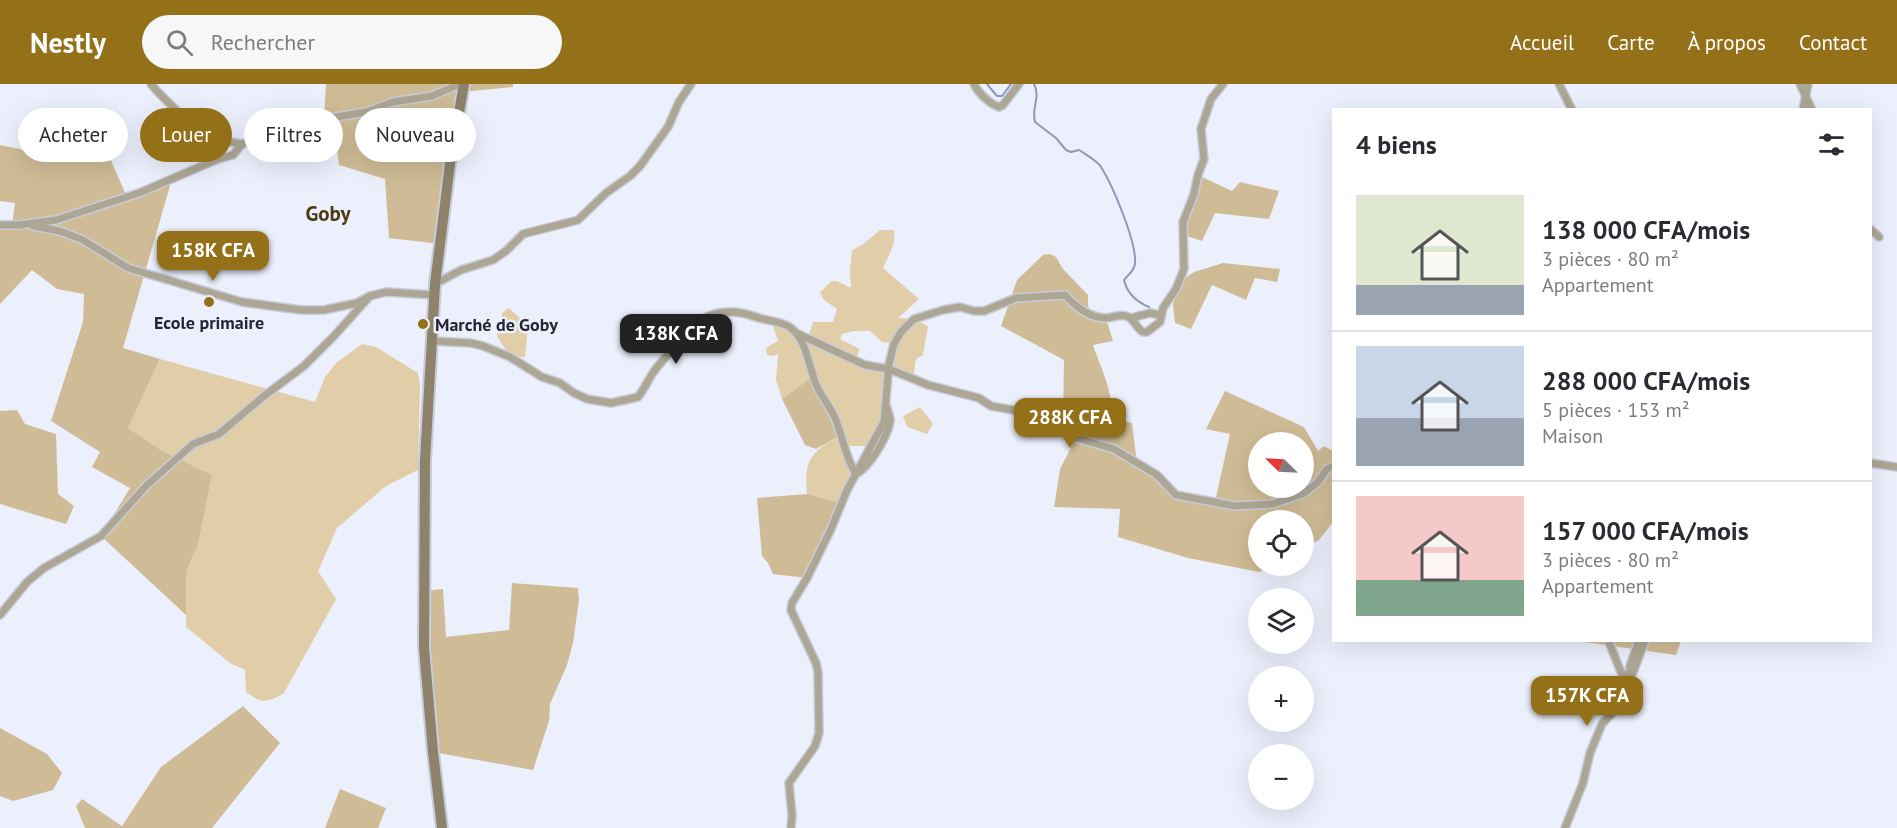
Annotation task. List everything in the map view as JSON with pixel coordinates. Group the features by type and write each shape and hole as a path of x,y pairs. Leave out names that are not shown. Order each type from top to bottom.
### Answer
{"main road":[{"path":"442,828 424,648 425,461 435,290 462,84"}],"street":[{"path":"151,84 183,119 204,135 242,144 270,136 304,113 330,118 366,112 382,104 432,96 462,84"},
{"path":"20,225 60,231 83,240 128,268 242,302 301,310 324,310 357,303 370,296 386,292 435,290 461,270 493,260 528,231 565,225 578,220 606,193 640,166 668,127 679,102 691,84"},
{"path":"974,84 974,87 985,98 999,107 1019,84"},
{"path":"1131,318 1138,329 1147,332 1160,322 1163,308 1176,289 1184,269 1183,222 1204,159 1202,129 1211,99 1223,84"},
{"path":"1559,84 1571,108"},
{"path":"1799,84 1811,108"},
{"path":"1799,84 1802,108"},
{"path":"1802,108 1808,84"},
{"path":"0,225 56,220 139,193 218,159 233,155 242,144"},
{"path":"1872,231 1879,237"},
{"path":"0,615 27,582 101,536 146,486 194,444 219,434 304,366 370,296"},
{"path":"791,828 789,783 815,746 820,727 816,663 791,610 792,603 831,529 847,490 884,422 894,344 914,319 960,307 974,311 984,310 1016,298 1065,296 1080,311 1106,318 1118,315 1131,318 1150,313 1161,315"},
{"path":"432,341 471,343 483,346 510,357 542,377 560,383 587,399 611,403 638,397 654,371 704,319 735,312 772,323 780,323 796,333 865,365 889,369 928,385 979,398 991,406 1019,411 1076,438 1114,449 1157,475 1176,495 1235,506 1272,504 1303,494 1318,482 1327,469 1332,467"},
{"path":"796,333 802,343 817,387 837,422 847,460 856,474"},
{"path":"1872,463 1897,467"},
{"path":"1609,642 1621,672 1629,679"},
{"path":"1629,679 1630,666 1638,642"},
{"path":"1564,828 1583,783 1590,753 1602,724 1615,710 1644,642"},
{"path":"792,815 796,828"}],"shaded area":[{"path":"326,84 513,84 513,87 462,92 460,108 355,108 355,162 452,162 440,244 389,238 385,179 339,165 339,162 343,162 343,108 325,108"},
{"path":"0,145 18,149 18,162 112,162 127,197 172,179 123,348 160,359 128,428 161,450 212,475 198,545 186,572 186,615 101,536 130,488 92,467 100,452 51,421 83,322 84,294 57,289 32,270 0,304 0,225 12,225 15,203 0,201"},
{"path":"1198,175 1232,191 1240,182 1279,191 1269,219 1215,213 1202,241 1184,235 1183,222"},
{"path":"880,230 894,230 893,245 883,268 919,299 898,318 914,319 928,326 923,355 916,359 913,379 891,372 885,412 872,446 846,446 856,474 841,503 807,494 807,472 812,457 823,446 841,435 813,376 782,399 776,380 778,354 767,355 766,348 778,341 772,323 789,322 789,327 808,338 813,322 833,322 837,309 823,299 820,292 832,281 851,288 852,250","holes":["870,331 882,342 892,343 887,367 865,363 856,358 860,349 840,339 842,334"]},
{"path":"1050,254 1056,257 1063,269 1088,295 1088,306 1092,314 1106,318 1113,341 1093,345 1109,390 1111,418 1132,423 1137,463 1157,475 1172,492 1215,502 1230,434 1206,429 1225,391 1304,427 1307,432 1248,432 1248,498 1314,498 1314,444 1318,451 1324,446 1332,450 1332,523 1319,540 1314,543 1314,510 1248,510 1248,570 1188,558 1118,537 1120,509 1054,507 1060,469 1076,438 1063,420 1064,360 1001,326 1017,280 1043,255"},
{"path":"1223,263 1280,269 1277,282 1255,278 1246,300 1212,285 1191,329 1175,323 1173,305 1179,282 1194,272"},
{"path":"509,308 528,326 525,357 510,357 497,336 502,313"},
{"path":"362,344 376,347 418,373 420,386 418,470 386,486 337,528 318,571 336,599 284,693 265,701 256,699 246,692 245,670 230,663 186,627 186,572 198,545 212,475 161,450 128,428 160,359 315,402 325,377 336,363"},
{"path":"813,376 841,435 816,449 805,445 782,399"},
{"path":"920,407 933,424 927,434 907,427 903,416"},
{"path":"17,410 25,424 56,434 58,494 74,506 66,524 0,504 0,411"},
{"path":"807,494 841,503 807,578 773,574 762,556 757,498"},
{"path":"512,583 578,588 579,600 573,643 567,665 550,704 549,721 533,770 433,752 424,591 443,589 446,637 509,630"},
{"path":"1584,642 1681,642 1676,655"},
{"path":"243,706 280,743 212,828 85,828 76,806 82,799 122,826 161,767"},
{"path":"0,728 47,754 62,773 53,790 13,801 0,796"},
{"path":"340,789 386,808 378,828 325,828"}],"waterway":[{"path":"987,84 997,96 1002,96 1011,84"},
{"path":"1034,84 1037,93 1035,122 1056,138 1066,150 1071,152 1079,150 1094,160 1106,176 1118,201 1135,255 1135,264 1124,280 1125,285 1133,296 1149,307"}],"place":[{"name":"Ecole primaire","path":"209,302"},
{"name":"Marché de Goby","path":"423,324"}],"district":[{"name":"Goby","path":"328,213"}]}
